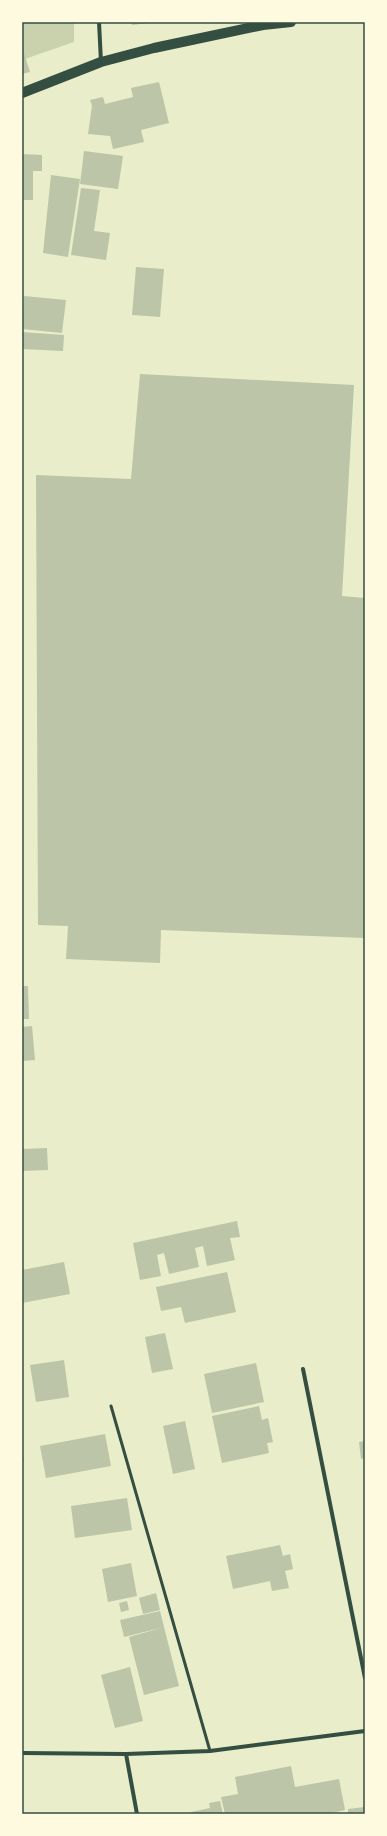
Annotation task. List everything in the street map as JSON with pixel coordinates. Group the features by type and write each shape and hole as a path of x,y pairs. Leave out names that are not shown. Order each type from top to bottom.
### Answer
{"main road":[{"path":"22,93 101,62 199,37 263,25 291,22"}],"street":[{"path":"99,22 101,62"},
{"path":"303,1369 365,1678"},
{"path":"22,1753 126,1754 210,1751 365,1731"},
{"path":"126,1754 137,1814"}],"lane":[{"path":"111,1406 210,1751"}],"green space":[{"path":"22,22 74,22 74,42 22,60"}],"building":[{"path":"132,22 149,22 149,23 132,25"},
{"path":"22,47 30,72 22,74"},
{"path":"159,82 169,123 141,130 144,142 113,149 110,136 88,134 92,106 90,100 103,97 105,104 133,97 131,88"},
{"path":"84,151 123,156 118,189 80,184"},
{"path":"22,154 42,155 42,171 33,171 33,200 22,200"},
{"path":"51,175 80,179 68,257 43,253"},
{"path":"81,188 100,190 94,231 110,233 106,260 71,255"},
{"path":"136,267 164,269 160,317 132,315"},
{"path":"24,296 66,300 62,333 22,329"},
{"path":"22,332 64,335 63,351 22,349"},
{"path":"140,374 354,385 342,596 365,598 365,938 161,930 160,963 66,959 68,926 38,925 36,475 131,479"},
{"path":"22,986 28,986 29,1019 22,1019"},
{"path":"32,1026 35,1060 22,1061 22,1027"},
{"path":"47,1148 48,1170 22,1171 22,1149"},
{"path":"237,1221 240,1237 230,1238 235,1260 207,1266 203,1246 195,1248 199,1267 169,1274 164,1253 157,1255 161,1276 140,1280 133,1243"},
{"path":"64,1262 70,1294 22,1303 22,1270"},
{"path":"227,1272 236,1312 185,1323 181,1307 161,1311 156,1287"},
{"path":"165,1333 173,1369 152,1373 145,1337"},
{"path":"64,1360 69,1397 36,1402 30,1365"},
{"path":"256,1363 264,1402 212,1413 204,1374"},
{"path":"259,1406 262,1420 268,1418 273,1442 267,1443 269,1453 222,1463 212,1416"},
{"path":"185,1421 195,1469 173,1474 163,1426"},
{"path":"105,1434 111,1466 46,1478 40,1446"},
{"path":"365,1441 365,1458 361,1459 359,1442"},
{"path":"22,1446 24,1461 22,1461"},
{"path":"127,1498 132,1530 75,1538 71,1506"},
{"path":"280,1545 283,1556 290,1554 293,1569 285,1571 289,1588 272,1591 270,1581 233,1589 226,1556"},
{"path":"131,1563 137,1596 108,1602 102,1569"},
{"path":"156,1593 160,1610 143,1614 139,1598"},
{"path":"127,1601 129,1610 121,1612 119,1603"},
{"path":"160,1611 164,1627 124,1637 120,1620"},
{"path":"164,1627 179,1686 144,1695 129,1637"},
{"path":"130,1667 143,1721 115,1728 101,1675"},
{"path":"291,1766 295,1787 339,1779 345,1810 332,1814 225,1814 221,1797 238,1794 235,1777"},
{"path":"220,1801 223,1814 192,1814 191,1812 210,1808 209,1803"},
{"path":"365,1807 365,1814 348,1814 348,1809"}]}
